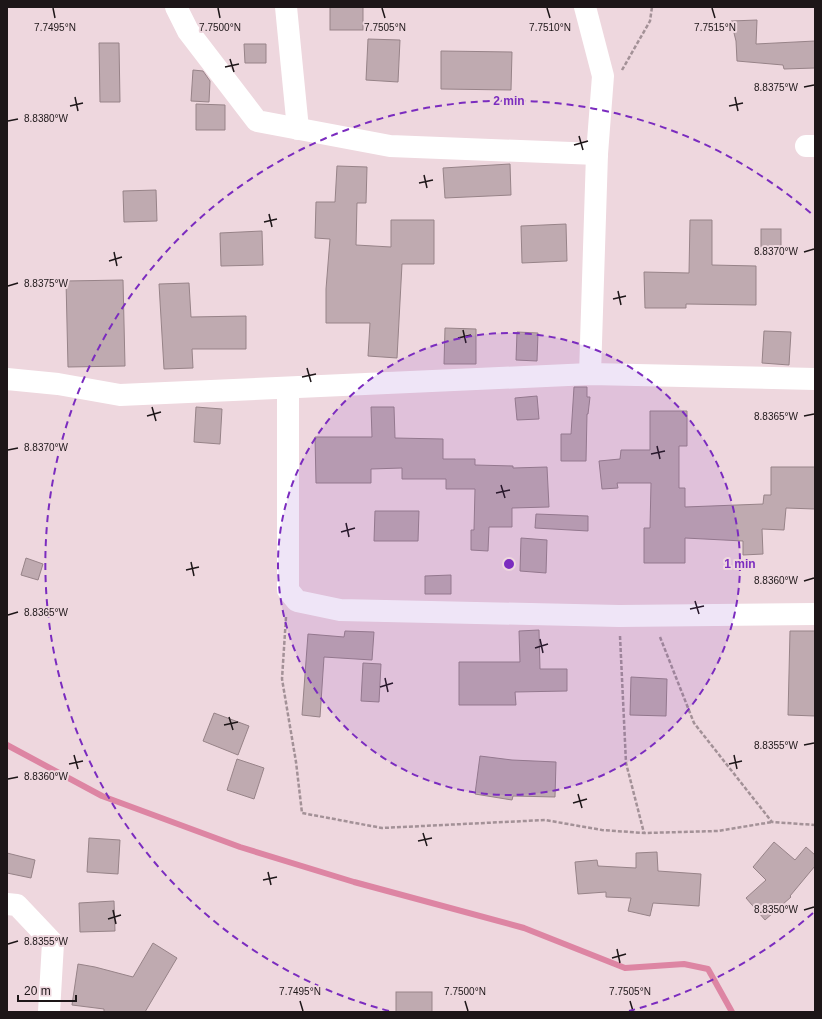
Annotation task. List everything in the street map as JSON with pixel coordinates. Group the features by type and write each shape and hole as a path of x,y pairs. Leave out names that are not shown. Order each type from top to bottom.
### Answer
{"street":[{"path":"176,7 188,30 257,121 390,146 597,154"},
{"path":"286,7 298,129"},
{"path":"585,7 603,76 597,154 590,374"},
{"path":"7,379 58,384 120,395 590,374 815,379"},
{"path":"288,388 288,590 297,601 340,610 619,616 815,614"},
{"path":"7,904 17,904 53,943 49,1012"}],"path":[{"path":"603,76 623,70 642,32 650,21 652,7"},
{"path":"288,590 282,679 296,762 302,813 382,828 545,820 602,830 644,833 718,831 772,822 815,825"},
{"path":"619,616 626,763 644,833"},
{"path":"651,616 694,723 772,822"}],"building":[{"path":"330,7 363,7 363,30 330,30"},
{"path":"757,20 756,44 815,41 815,68 784,69 783,65 737,61 736,41 731,21"},
{"path":"368,39 400,40 398,82 366,80"},
{"path":"99,43 119,43 120,102 100,102"},
{"path":"244,44 266,44 266,63 245,63"},
{"path":"441,51 512,52 511,90 441,89"},
{"path":"193,70 203,71 210,81 209,102 191,101"},
{"path":"196,104 225,105 225,130 196,130"},
{"path":"510,164 511,195 445,198 443,168"},
{"path":"337,166 367,167 366,203 357,203 356,245 391,247 391,220 434,220 434,264 402,264 397,358 368,356 370,323 326,323 326,289 330,239 315,238 316,202 335,202"},
{"path":"156,190 157,221 124,222 123,191"},
{"path":"690,220 712,220 712,265 756,266 756,305 686,304 686,308 645,308 644,272 689,273"},
{"path":"566,224 567,261 522,263 521,226"},
{"path":"761,229 781,229 781,254 761,254"},
{"path":"262,231 263,265 221,266 220,233"},
{"path":"123,280 125,366 68,367 66,281"},
{"path":"189,283 191,317 246,316 246,349 192,349 193,368 164,369 159,284"},
{"path":"445,328 476,329 476,364 444,364"},
{"path":"764,331 791,332 789,365 762,363"},
{"path":"517,332 538,333 537,361 516,360"},
{"path":"574,387 587,387 587,397 590,397 587,414 586,461 561,461 561,434 571,434"},
{"path":"537,396 539,419 517,420 515,398"},
{"path":"196,407 222,409 220,444 194,442"},
{"path":"371,407 394,407 395,438 443,439 443,459 475,459 475,465 513,466 513,468 547,467 549,507 512,508 512,527 489,527 488,551 471,550 471,530 474,530 475,489 446,489 446,479 402,479 402,468 371,469 371,483 316,483 315,437 372,437"},
{"path":"650,411 687,411 687,446 679,446 679,488 685,488 685,507 763,504 764,495 771,495 771,467 815,467 815,509 786,508 784,530 762,529 763,554 743,555 743,541 685,538 685,563 644,563 644,528 650,528 651,483 617,483 618,488 602,489 599,461 620,459 621,450 650,450"},
{"path":"375,511 419,511 418,541 374,541"},
{"path":"536,514 588,516 588,531 535,528"},
{"path":"521,538 547,540 546,573 520,571"},
{"path":"26,558 43,564 38,580 21,575"},
{"path":"451,575 451,594 425,594 425,576"},
{"path":"539,630 540,669 567,669 567,691 515,692 516,705 459,705 459,662 520,662 519,631"},
{"path":"345,631 374,632 372,660 324,657 320,717 302,715 308,634 344,637"},
{"path":"790,631 815,631 815,716 788,715"},
{"path":"363,663 381,664 379,702 361,701"},
{"path":"631,677 667,679 666,716 630,715"},
{"path":"214,713 249,726 238,755 203,741"},
{"path":"480,756 512,760 556,762 555,797 513,796 512,800 475,794"},
{"path":"237,759 264,768 254,799 227,790"},
{"path":"89,838 120,840 118,874 87,872"},
{"path":"774,842 795,860 806,847 815,855 815,866 790,896 791,897 765,920 746,898 766,880 753,867"},
{"path":"657,852 658,871 701,874 699,906 653,903 650,916 628,911 631,898 606,897 606,892 578,894 575,862 597,860 598,866 636,868 636,853"},
{"path":"7,853 35,860 31,878 7,873"},
{"path":"114,901 115,931 80,932 79,903"},
{"path":"153,943 177,958 145,1012 104,1012 104,1009 72,1005 78,964 133,977"},
{"path":"396,992 432,992 432,1012 396,1012"}],"waterway":[{"path":"7,745 102,796 240,847 354,882 524,928 625,968 684,964 708,969 732,1012"}]}
